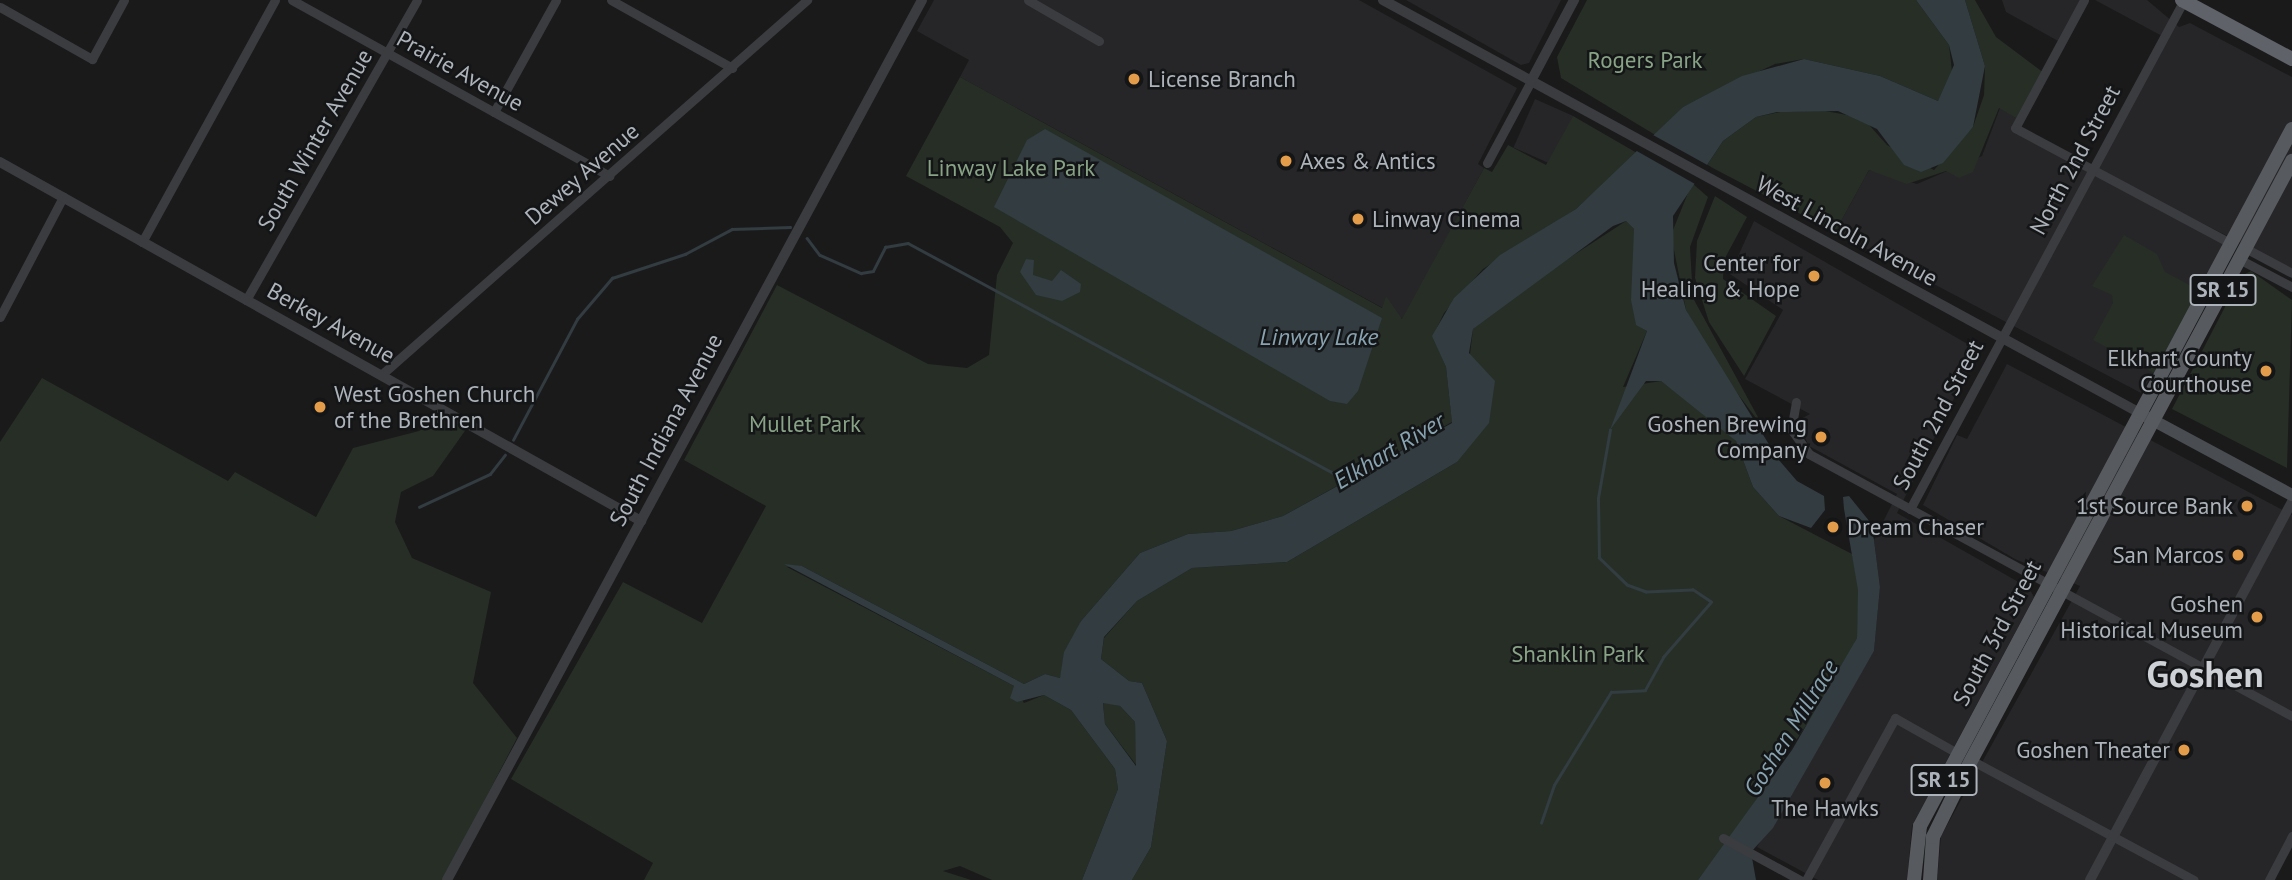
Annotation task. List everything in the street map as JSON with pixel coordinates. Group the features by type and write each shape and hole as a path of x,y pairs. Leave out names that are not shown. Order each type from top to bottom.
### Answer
{"highway":[{"path":"2183,0 2290,56"}],"main road":[{"name":"SR 15","path":"2140,413 2292,128"},
{"name":"SR 15","path":"2154,420 2292,161"},
{"name":"West Lincoln Avenue","path":"2140,413 2292,495"},
{"name":"South 3rd Street","path":"1930,880 1933,837 1965,757 2048,585 2140,413"},
{"name":"South 3rd Street","path":"1914,880 1920,826 1965,757 2061,593 2154,420"}],"street":[{"path":"0,7 92,59 124,0"},
{"path":"142,242 275,0"},
{"name":"Prairie Avenue","path":"292,0 609,176"},
{"name":"South Winter Avenue","path":"246,300 417,0"},
{"path":"494,112 556,0"},
{"path":"611,0 732,68"},
{"name":"Dewey Avenue","path":"381,375 807,0"},
{"name":"South Indiana Avenue","path":"447,880 922,0"},
{"path":"1028,0 1099,41"},
{"name":"West Lincoln Avenue","path":"1383,0 2140,413"},
{"path":"1488,163 1574,0"},
{"path":"2084,0 2015,128 2230,243"},
{"name":"North 2nd Street","path":"2001,338 2183,0"},
{"name":"Berkey Avenue","path":"0,162 642,521"},
{"path":"0,317 64,197"},
{"path":"2242,253 2292,273"},
{"path":"2242,253 2292,287"},
{"name":"South 2nd Street","path":"1910,509 2001,338"},
{"path":"1796,402 1789,420 1803,448 2061,593 2292,716"},
{"path":"2090,880 2292,502"},
{"path":"1806,880 1895,718 2194,880"},
{"path":"2269,880 2292,836"},
{"path":"1725,839 1801,880"}],"shaded area":[{"path":"934,0 1359,0 1517,88 1478,164 1484,168 1403,319 960,77 969,60 917,31"},
{"path":"1406,0 1561,0 1529,63 1521,65"},
{"path":"2002,0 2082,0 2060,42 2006,12"},
{"path":"2095,0 2147,0 2179,27 2190,23 2292,77 2292,269 2094,168 2164,37"},
{"path":"1535,99 1573,116 1552,165 1513,147"},
{"path":"2000,108 2019,120 2015,127 2230,243 2141,393 1835,232 1869,170 1917,184 1982,156"},
{"path":"1754,221 1978,350 1897,513 2029,588 2034,597 1912,826 1907,880 1818,880 1757,847 1874,651 1880,587 1874,540 1897,494 1809,446 1797,421 1810,414 1745,379 1783,310 1730,274"},
{"path":"2007,364 2292,515 2292,836 2269,880 1937,880 1941,836 2080,586 2015,559 1923,505 1957,435 1967,439"}],"green space":[{"name":"Rogers Park","path":"1587,0 1916,0 1949,45 1953,80 1938,101 1880,76 1804,59 1775,64 1683,107 1657,136 1561,78 1557,57"},
{"path":"1965,0 1975,0 1996,37 2044,73 2019,120 1999,108 1973,172 1959,178 1946,171 1907,184 1869,170 1835,232 1707,165 1723,141 1756,117 1804,107 1863,118 1887,145 1934,170 1973,127 1984,95 1985,66"},
{"path":"960,77 1382,308 1386,296 1402,319 1484,168 1492,172 1508,145 1546,165 1573,116 1637,153 1576,209 1483,269 1444,313 1433,336 1446,367 1452,422 1283,516 1231,531 1188,534 1140,553 1081,621 1060,678 1045,674 1024,684 802,566 787,567 1014,686 1024,703 1044,695 1071,710 1115,769 1118,789 1082,880 992,880 960,866 943,871 971,880 644,880 653,863 511,779 623,582 702,623 766,506 684,460 777,285 928,364 967,368 989,355 997,275 1013,243 1000,227 906,176"},
{"path":"1692,183 1708,197 1690,247 1693,298 1765,430 1716,365 1686,310 1671,235"},
{"path":"1715,196 1747,217 1724,260 1723,279 1776,316 1744,376 1709,322 1695,278 1697,241"},
{"name":"Shanklin Park","path":"1626,221 1634,229 1636,324 1647,331 1623,387 1661,381 1720,425 1736,441 1753,487 1779,516 1852,554 1859,590 1857,638 1834,684 1729,840 1698,880 1132,880 1151,847 1167,741 1142,683 1129,681 1101,659 1104,638 1137,601 1192,568 1287,562 1457,462 1473,329 1503,301"},
{"path":"2124,235 2157,254 2165,272 2199,290 2154,373 2093,340 2113,303 2112,295 2092,286"},
{"path":"2251,271 2292,300 2287,468 2172,409 2241,276"},
{"path":"42,378 228,481 235,472 316,517 353,448 419,431 445,415 467,428 433,476 401,492 395,522 412,558 491,592 473,683 517,738 443,880 0,880 0,442"},
{"path":"1103,702 1120,706 1135,722 1137,766 1105,724"}],"water":[{"path":"1916,0 1965,0 1985,66 1973,127 1943,163 1921,172 1904,165 1877,129 1838,111 1777,112 1756,117 1723,141 1673,216 1674,263 1686,310 1778,459 1797,481 1824,496 1825,510 1811,528 1779,516 1753,487 1736,441 1661,381 1646,381 1610,430 1647,331 1636,325 1631,300 1634,229 1626,221 1613,226 1473,329 1469,353 1495,381 1489,423 1457,462 1287,562 1192,568 1137,601 1104,637 1101,659 1129,681 1142,683 1167,741 1151,847 1132,880 1082,880 1118,789 1115,769 1071,710 1044,695 1017,702 1010,698 1014,686 784,564 802,566 1024,684 1045,674 1060,678 1064,652 1081,621 1140,553 1188,534 1231,531 1283,516 1452,423 1446,367 1432,336 1454,298 1500,255 1576,209 1683,107 1742,76 1804,59 1880,76 1938,101 1954,65 1949,45","holes":["1103,703 1120,706 1135,722 1136,766 1105,724"]},
{"name":"Linway Lake","path":"1045,129 1382,318 1358,391 1347,404 1330,401 994,207 1027,140"},
{"path":"1026,259 1034,260 1033,275 1052,281 1061,270 1081,284 1080,292 1062,301 1036,295 1020,272"},
{"path":"1849,496 1870,522 1874,540 1880,587 1874,651 1773,828 1751,852 1756,880 1698,880 1792,750 1857,638 1858,590 1843,497"}],"pier":[{"path":"1653,135 1711,167 1695,184 1635,150"}],"waterway":[{"path":"513,440 577,319 612,278 685,254 732,229 790,227"},
{"name":"Elkhart River","path":"807,238 820,255 861,273 873,271 885,247 908,243 1345,479"},
{"path":"1541,823 1554,785 1611,692 1645,690 1663,657 1711,602 1693,590 1646,592 1627,585 1599,558 1598,498 1610,430"},
{"path":"419,507 490,474 505,455"}],"place":[{"name":"License Branch","path":"1134,79"},
{"name":"Axes & Antics","path":"1286,161"},
{"name":"Linway Cinema","path":"1358,219"},
{"name":"Center for Healing & Hope","path":"1814,276"},
{"name":"Elkhart County Courthouse","path":"2266,371"},
{"name":"West Goshen Church of the Brethren","path":"320,407"},
{"name":"Goshen Brewing Company","path":"1821,437"},
{"name":"1st Source Bank","path":"2247,506"},
{"name":"Dream Chaser","path":"1833,527"},
{"name":"San Marcos","path":"2238,555"},
{"name":"Goshen Historical Museum","path":"2257,617"},
{"name":"Goshen Theater","path":"2184,750"},
{"name":"The Hawks","path":"1825,783"}],"district":[{"name":"Goshen","path":"2205,673"}],"park label":[{"name":"Linway Lake Park","path":"1011,168"},
{"name":"Mullet Park","path":"805,424"}],"water label":[{"name":"Goshen Millrace","path":"1791,728"}]}
